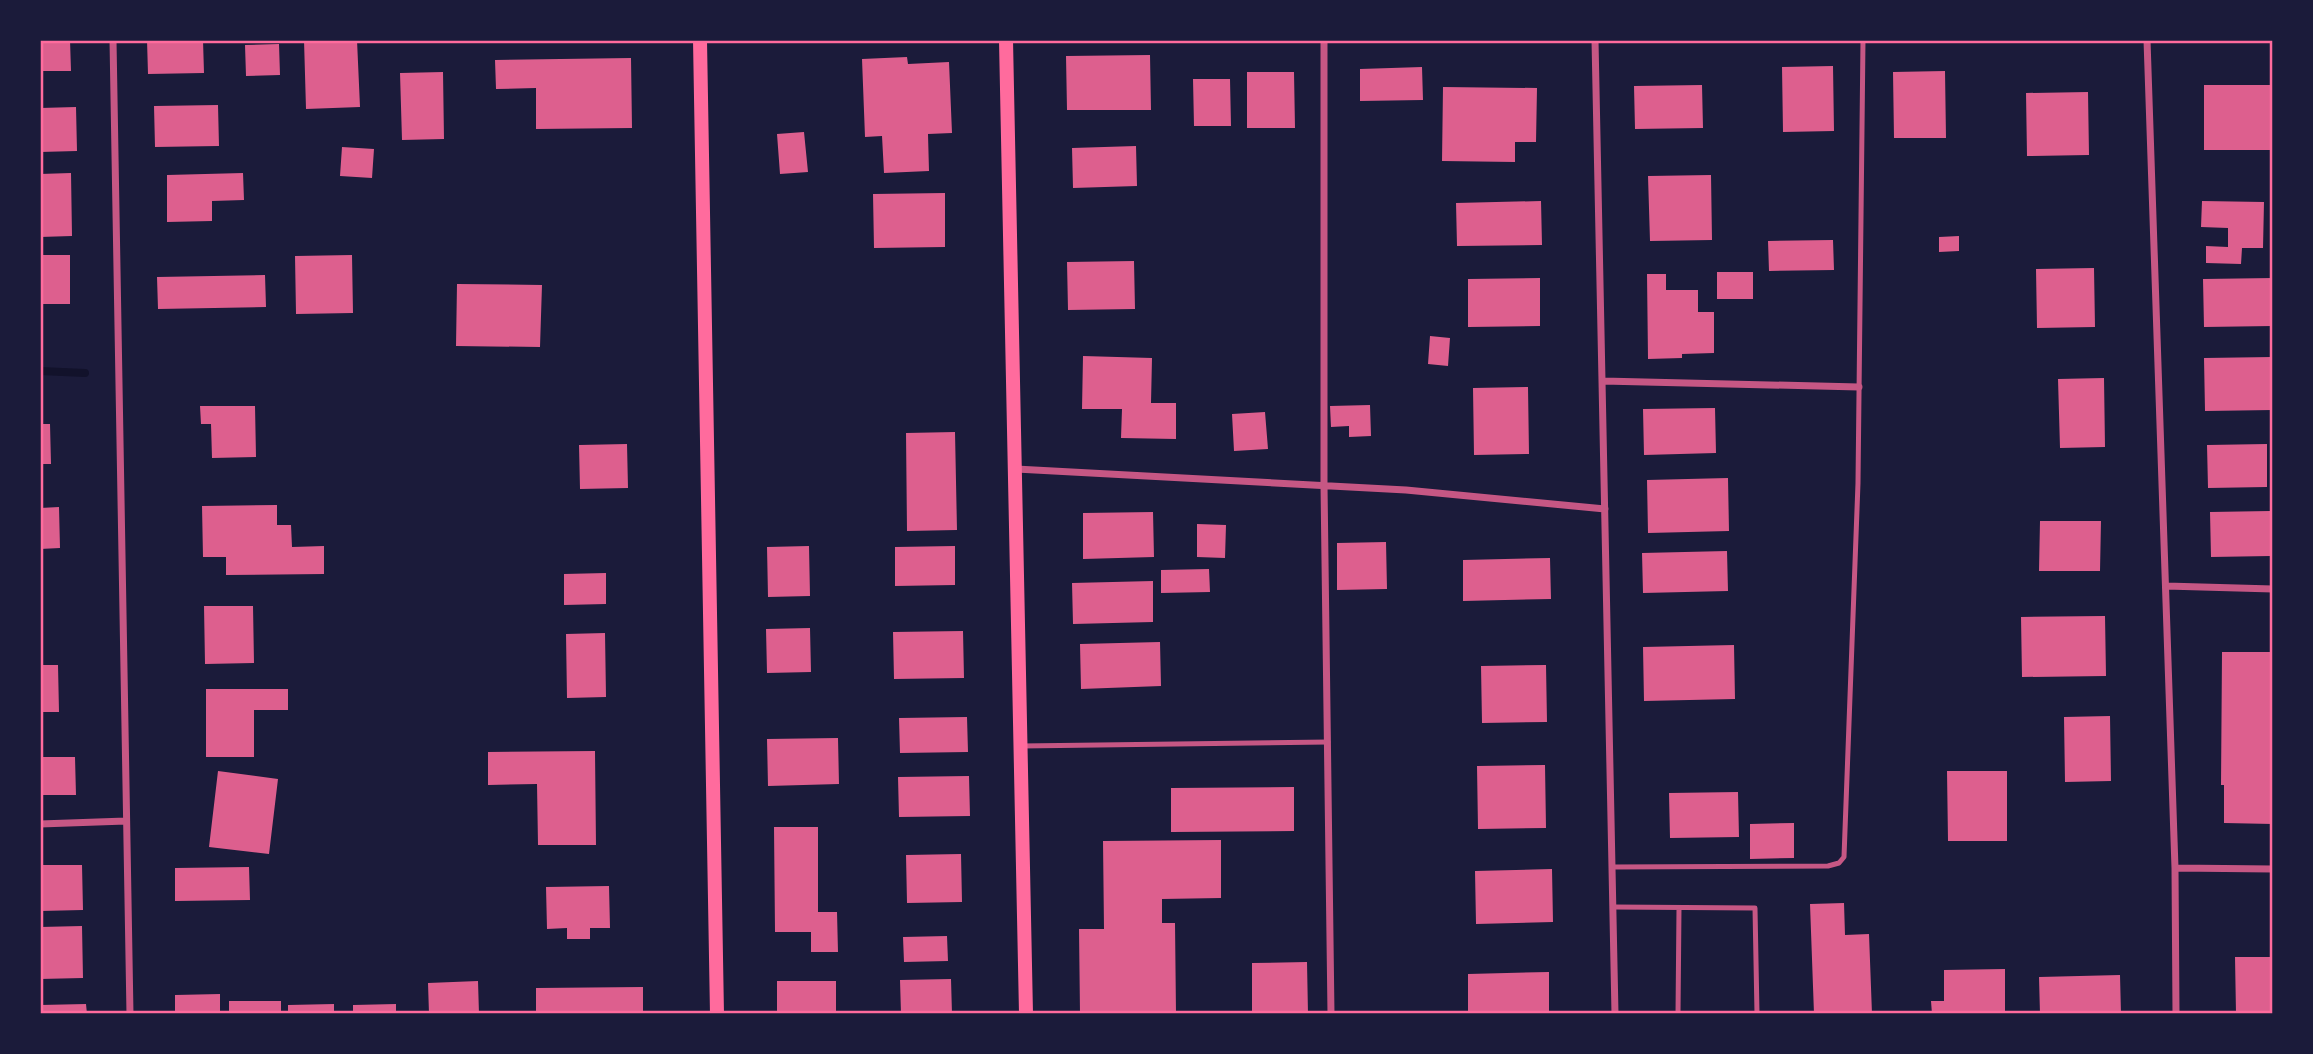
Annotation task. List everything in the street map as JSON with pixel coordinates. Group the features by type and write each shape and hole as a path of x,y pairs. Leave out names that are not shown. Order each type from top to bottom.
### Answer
{"main road":[{"path":"699,40 717,1014"},
{"path":"1006,40 1026,1014"}],"street":[{"path":"113,40 130,1014"},
{"path":"1324,40 1324,485 1331,1014"},
{"path":"1595,40 1615,1014"},
{"path":"2147,40 2175,868 2176,1014"},
{"path":"1603,381 1859,387"},
{"path":"1015,469 1324,485 1605,509"},
{"path":"2166,586 2273,589"},
{"path":"40,824 126,821"},
{"path":"2175,868 2273,869"}],"lane":[{"path":"1612,867 1828,866 1839,863 1844,857 1858,483 1863,40"},
{"path":"1021,746 1328,742"},
{"path":"1614,907 1755,908 1757,1014"},
{"path":"1678,1014 1679,908"}],"building":[{"path":"40,40 70,40 71,71 40,71"},
{"path":"147,40 203,40 204,73 148,74"},
{"path":"304,40 357,40 360,107 306,109"},
{"path":"279,44 280,75 246,76 245,45"},
{"path":"1150,55 1151,110 1067,110 1066,56"},
{"path":"907,57 908,64 949,62 952,133 928,134 929,171 884,173 882,136 865,137 862,59"},
{"path":"631,58 632,128 536,129 536,88 496,89 495,60"},
{"path":"1833,66 1834,131 1783,132 1782,67"},
{"path":"1422,67 1423,100 1360,101 1360,69"},
{"path":"1945,71 1946,138 1894,138 1893,72"},
{"path":"443,72 444,139 402,140 400,73"},
{"path":"1247,72 1294,72 1295,128 1247,128"},
{"path":"1193,79 1230,79 1231,126 1194,126"},
{"path":"1702,85 1703,128 1635,129 1634,86"},
{"path":"2204,85 2273,85 2273,150 2204,150"},
{"path":"1443,87 1537,88 1536,142 1515,142 1515,162 1442,161"},
{"path":"2088,92 2089,155 2027,156 2026,93"},
{"path":"218,105 219,146 155,147 154,106"},
{"path":"76,107 77,151 40,152 40,108"},
{"path":"804,132 808,172 780,174 777,134"},
{"path":"1136,146 1137,186 1073,188 1072,148"},
{"path":"342,147 374,149 372,178 340,176"},
{"path":"71,173 72,236 40,237 40,174"},
{"path":"243,173 244,200 212,201 212,221 167,222 167,175"},
{"path":"1711,175 1712,240 1650,241 1648,176"},
{"path":"945,193 945,247 874,248 873,194"},
{"path":"1541,201 1542,245 1457,246 1456,203"},
{"path":"2202,201 2264,202 2263,248 2242,248 2241,264 2206,263 2206,246 2228,247 2228,228 2201,227"},
{"path":"1959,236 1959,251 1939,252 1939,237"},
{"path":"1833,240 1834,270 1769,271 1768,241"},
{"path":"40,255 70,255 70,304 40,304"},
{"path":"352,255 353,313 296,314 295,256"},
{"path":"1134,261 1135,309 1068,310 1067,262"},
{"path":"2094,268 2095,327 2037,328 2036,269"},
{"path":"1717,272 1753,272 1753,299 1717,299"},
{"path":"1647,274 1666,274 1666,290 1698,290 1698,312 1714,312 1714,353 1648,359"},
{"path":"265,275 266,307 158,309 157,277"},
{"path":"1540,278 1540,326 1468,327 1468,279"},
{"path":"2273,278 2273,326 2204,327 2203,279"},
{"path":"457,284 542,285 540,347 456,346"},
{"path":"1430,336 1450,338 1448,366 1428,364"},
{"path":"1083,356 1152,358 1151,403 1176,403 1176,439 1121,438 1122,409 1082,409"},
{"path":"2272,357 2273,410 2205,411 2204,358"},
{"path":"2104,378 2105,447 2060,448 2058,379"},
{"path":"1528,387 1529,454 1474,455 1473,388"},
{"path":"1370,405 1371,436 1349,437 1349,426 1331,427 1330,406"},
{"path":"200,406 255,406 256,457 212,458 211,424 201,424"},
{"path":"1715,408 1716,453 1644,455 1643,409"},
{"path":"1265,412 1268,449 1234,451 1232,414"},
{"path":"40,424 50,424 51,464 40,464"},
{"path":"955,432 957,530 907,531 906,433"},
{"path":"627,444 628,488 580,489 579,445"},
{"path":"2267,444 2267,487 2208,488 2207,445"},
{"path":"1728,478 1729,531 1648,533 1647,480"},
{"path":"277,505 277,525 291,525 292,547 324,546 324,574 226,575 226,557 203,557 202,506"},
{"path":"59,507 60,548 40,549 40,508"},
{"path":"2270,511 2271,556 2211,557 2210,512"},
{"path":"1153,512 1154,557 1083,559 1083,513"},
{"path":"2040,521 2101,521 2100,571 2039,571"},
{"path":"1197,524 1226,525 1225,558 1197,557"},
{"path":"1386,542 1387,589 1337,590 1337,543"},
{"path":"809,546 810,596 768,597 767,547"},
{"path":"955,546 955,585 895,586 895,547"},
{"path":"1727,551 1728,591 1643,593 1642,553"},
{"path":"1550,558 1551,599 1463,601 1463,560"},
{"path":"1209,569 1210,592 1161,593 1161,570"},
{"path":"606,573 606,604 564,605 564,574"},
{"path":"1153,581 1153,622 1073,624 1072,583"},
{"path":"204,606 253,606 254,663 205,664"},
{"path":"2105,616 2106,676 2022,677 2021,617"},
{"path":"810,628 811,672 767,673 766,629"},
{"path":"963,631 964,678 894,679 893,632"},
{"path":"605,633 606,697 567,698 566,634"},
{"path":"1160,642 1161,686 1081,689 1080,644"},
{"path":"1734,645 1735,699 1644,701 1643,647"},
{"path":"2222,652 2273,652 2273,824 2224,823 2224,785 2221,785"},
{"path":"40,665 58,665 59,712 40,712"},
{"path":"1546,665 1547,722 1482,723 1481,666"},
{"path":"206,689 288,689 288,710 254,710 254,757 206,757"},
{"path":"2110,716 2111,781 2065,782 2064,717"},
{"path":"967,717 968,752 900,753 899,718"},
{"path":"838,738 839,784 768,786 767,739"},
{"path":"595,751 596,845 538,845 537,784 488,785 488,752"},
{"path":"40,757 75,757 76,795 40,795"},
{"path":"1545,765 1546,828 1478,829 1477,766"},
{"path":"218,771 278,779 269,854 209,847"},
{"path":"1947,771 2007,771 2007,841 1948,841"},
{"path":"969,776 970,816 899,817 898,777"},
{"path":"1294,787 1294,831 1171,832 1171,788"},
{"path":"1738,792 1739,837 1670,838 1669,793"},
{"path":"1794,823 1794,858 1750,859 1750,824"},
{"path":"774,827 818,827 818,912 837,912 838,952 811,952 811,932 775,932"},
{"path":"1221,840 1221,898 1162,899 1162,923 1175,923 1176,1014 1080,1014 1079,929 1104,929 1103,841"},
{"path":"961,854 962,902 907,903 906,855"},
{"path":"40,865 82,865 83,910 40,911"},
{"path":"249,867 250,900 175,901 175,868"},
{"path":"1552,869 1553,922 1476,924 1475,871"},
{"path":"609,886 610,928 590,928 590,939 567,939 567,928 547,929 546,887"},
{"path":"1844,903 1845,935 1869,934 1872,1014 1814,1014 1810,904"},
{"path":"82,926 83,978 40,979 40,927"},
{"path":"947,936 948,961 904,962 903,937"},
{"path":"2235,957 2273,957 2273,1014 2236,1014"},
{"path":"1307,962 1308,1014 1252,1014 1252,963"},
{"path":"2005,969 2005,1014 1932,1014 1931,1001 1944,1001 1944,970"},
{"path":"1549,972 1549,1014 1468,1014 1468,974"},
{"path":"2120,975 2121,1014 2040,1014 2039,977"},
{"path":"951,979 952,1014 901,1014 900,980"},
{"path":"478,981 479,1014 429,1014 428,983"},
{"path":"777,981 836,981 836,1014 777,1014"},
{"path":"643,987 643,1014 536,1014 536,988"},
{"path":"220,994 220,1014 175,1014 175,995"},
{"path":"229,1001 281,1001 281,1014 229,1014"},
{"path":"86,1004 87,1014 40,1014 40,1005"},
{"path":"334,1004 334,1014 288,1014 288,1005"},
{"path":"396,1004 396,1014 353,1014 353,1005"}],"waterway":[{"path":"40,371 85,373"}]}
